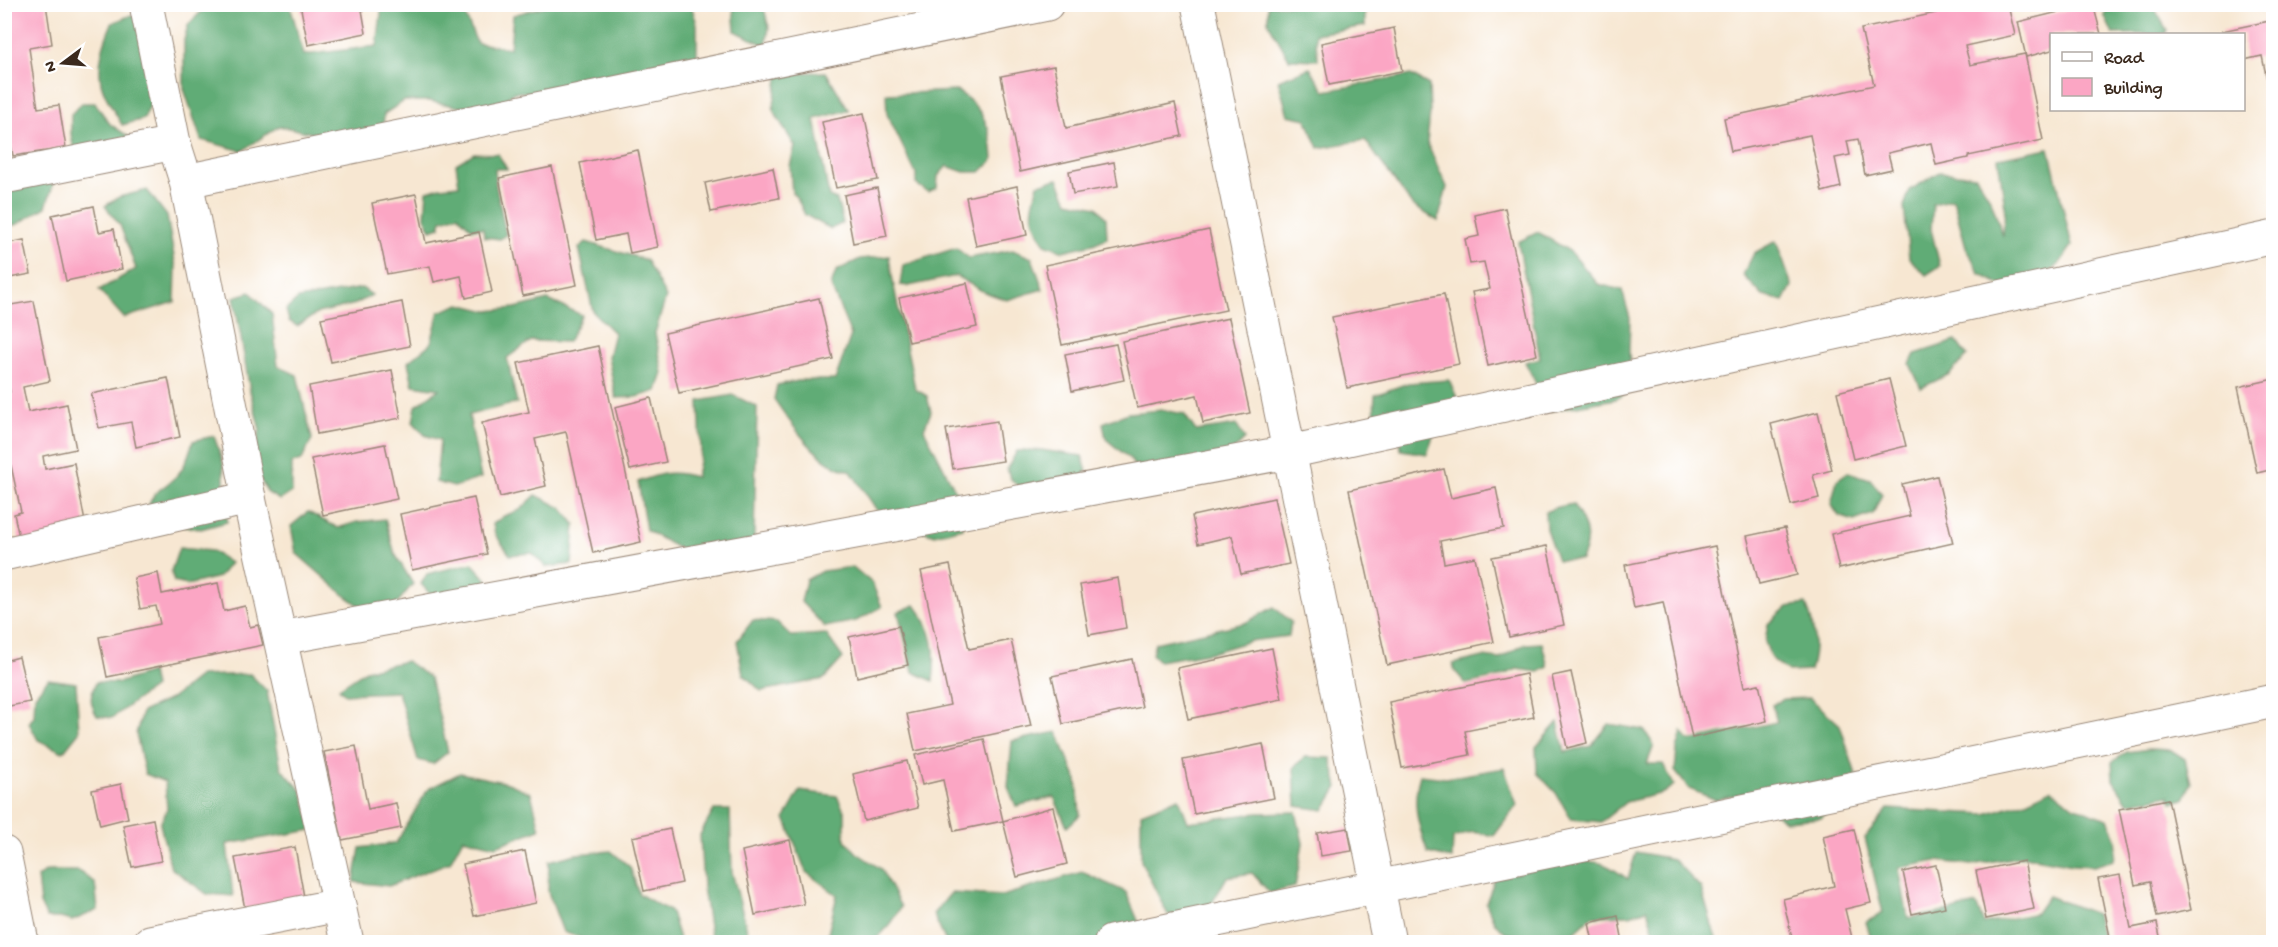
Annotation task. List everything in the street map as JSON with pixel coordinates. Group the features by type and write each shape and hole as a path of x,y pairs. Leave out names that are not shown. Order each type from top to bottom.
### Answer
{"street":[{"path":"147,4 174,143 186,181 249,498 347,942"},
{"path":"186,181 1047,4"},
{"path":"1198,4 1389,942"},
{"path":"4,177 174,143"},
{"path":"281,639 1289,452 2274,237"},
{"path":"4,554 249,498"},
{"path":"1111,942 2274,701"},
{"path":"4,853 22,942"},
{"path":"150,942 339,905"}],"green space":[{"path":"208,5 290,5 304,55 377,46 382,5 461,5 477,43 510,48 513,15 549,5 691,5 697,24 697,64 556,93 514,92 506,100 470,109 429,101 404,101 384,114 383,132 312,133 279,126 242,151 201,140 184,89 184,40 188,25"},
{"path":"733,5 763,5 769,27 766,46 735,31"},
{"path":"1268,5 1363,5 1365,7 1365,26 1315,34 1318,60 1289,59 1268,22"},
{"path":"2110,5 2153,6 2167,30 2166,33 2113,33 2104,15"},
{"path":"131,15 150,25 163,75 144,119 122,125 102,88 100,68 104,45 112,23"},
{"path":"1310,68 1325,91 1411,75 1429,85 1430,113 1427,143 1447,187 1438,221 1412,205 1365,140 1319,148 1306,119 1288,115 1278,80"},
{"path":"826,72 849,110 815,119 829,197 837,200 843,223 831,229 805,215 792,193 790,166 795,146 773,110 779,73"},
{"path":"957,91 980,111 991,138 993,160 981,172 964,172 947,166 938,176 937,188 928,192 916,184 916,174 887,114 886,94"},
{"path":"82,103 95,103 110,124 138,143 78,173 71,134 71,114"},
{"path":"2049,148 2072,246 2060,263 2032,287 2005,287 1980,274 1966,247 1953,199 1933,204 1931,229 1940,266 1926,275 1909,258 1904,206 1910,190 1940,172 1976,176 1991,200 2003,236 2005,207 1998,158"},
{"path":"4,153 14,164 55,179 46,207 16,225 5,225"},
{"path":"474,153 498,154 507,169 495,169 496,186 506,235 500,239 484,237 483,228 472,229 458,215 442,220 440,227 431,230 425,217 427,191 459,185 456,164"},
{"path":"1058,179 1068,201 1097,207 1106,218 1107,238 1063,251 1045,244 1032,216 1033,203 1038,184"},
{"path":"147,190 167,216 176,268 175,302 124,318 99,290 136,269 120,225 105,206 119,197"},
{"path":"1538,232 1571,252 1598,284 1622,290 1630,318 1629,352 1632,390 1615,399 1550,411 1525,362 1540,358 1518,242"},
{"path":"1776,241 1792,286 1784,301 1763,296 1743,275 1754,253"},
{"path":"586,242 646,260 666,297 655,333 663,373 657,391 637,397 616,398 608,357 614,333 593,312 579,248"},
{"path":"956,248 969,258 1013,250 1032,258 1043,289 1007,300 984,292 956,276 909,286 900,285 903,265"},
{"path":"889,256 915,389 927,396 931,412 924,429 960,500 963,528 934,535 880,515 850,470 839,468 828,462 807,443 774,399 777,385 803,380 835,380 851,335 831,286 836,271 860,259"},
{"path":"362,288 372,295 356,304 318,313 297,326 289,321 286,310 298,299"},
{"path":"250,292 272,314 278,366 297,375 312,439 302,460 292,463 292,492 280,500 268,493 252,466 260,430 250,391 234,297"},
{"path":"548,300 582,315 568,342 531,341 507,358 517,403 469,415 481,478 454,487 436,482 440,440 425,435 413,422 416,406 439,389 413,385 408,362 431,343 439,312 460,304 488,311 515,308"},
{"path":"1956,341 1967,356 1950,374 1921,388 1910,364 1915,354"},
{"path":"1449,380 1458,400 1434,433 1427,454 1401,450 1400,441 1376,418 1375,395 1408,383"},
{"path":"733,395 757,407 754,540 688,554 646,530 638,482 667,473 696,477 701,451 699,401"},
{"path":"1162,410 1184,414 1196,431 1237,425 1245,439 1201,483 1186,490 1152,494 1130,459 1106,439 1103,423 1128,413"},
{"path":"214,436 223,463 227,522 201,529 170,524 149,504 157,492 180,472 193,441"},
{"path":"1041,450 1082,456 1087,471 1077,481 1023,491 1010,478 1007,469 1017,451"},
{"path":"1848,472 1870,479 1882,494 1873,514 1854,521 1839,516 1831,504 1837,480"},
{"path":"536,495 562,508 575,524 572,564 546,567 532,553 510,555 495,534 493,524 504,516 520,510"},
{"path":"1573,504 1586,531 1584,552 1581,560 1557,560 1546,529 1545,512"},
{"path":"308,512 338,528 357,522 385,519 395,554 413,584 393,608 367,611 343,594 296,553 291,526"},
{"path":"179,548 212,551 230,563 219,577 187,585 174,582 171,571"},
{"path":"472,563 490,583 439,604 421,584 427,574"},
{"path":"853,567 872,583 882,607 856,621 825,627 801,602 806,580 822,571"},
{"path":"1806,604 1814,637 1814,654 1810,671 1788,672 1771,658 1765,642 1768,624 1787,607"},
{"path":"915,605 933,641 935,660 933,681 913,672 898,612"},
{"path":"1274,607 1291,622 1289,636 1250,641 1213,652 1159,661 1152,654 1155,643 1245,623"},
{"path":"753,620 777,622 791,636 826,634 843,658 824,679 761,691 743,674 737,641"},
{"path":"1542,643 1548,667 1539,672 1517,669 1499,677 1466,684 1455,671 1453,664 1483,657 1499,659 1525,644"},
{"path":"406,661 430,678 448,752 433,764 418,760 398,692 345,694 339,688 366,670"},
{"path":"151,672 154,687 112,718 97,716 91,699 96,682 118,683"},
{"path":"250,674 267,691 281,768 302,791 313,830 227,844 233,896 207,894 171,868 160,824 167,809 165,782 145,774 136,734 142,712 172,698 200,676"},
{"path":"48,679 76,683 79,732 63,752 38,740 29,723 34,716 35,695"},
{"path":"1810,698 1840,725 1858,781 1821,818 1785,821 1749,792 1716,800 1689,789 1675,771 1677,749 1682,732 1689,741 1777,722 1772,705 1784,699"},
{"path":"1558,722 1565,752 1591,746 1609,724 1644,730 1654,745 1647,764 1663,764 1674,785 1663,793 1626,802 1601,822 1571,819 1556,793 1537,773 1536,747"},
{"path":"1057,732 1077,780 1080,815 1067,827 1054,797 1016,806 1008,787 1012,741"},
{"path":"2149,749 2171,750 2185,759 2191,783 2184,799 2172,802 2169,795 2128,803 2113,780 2112,762 2127,752"},
{"path":"1305,757 1331,758 1338,787 1324,810 1296,806 1294,767"},
{"path":"1504,768 1517,805 1494,836 1473,832 1453,838 1452,859 1428,853 1421,833 1416,805 1420,775 1446,778"},
{"path":"460,773 508,783 531,793 540,829 496,846 463,838 450,862 389,886 354,882 360,848 396,843 428,789"},
{"path":"2051,789 2075,807 2108,819 2117,840 2114,860 2094,866 2073,865 2024,856 1971,865 1937,861 1899,868 1908,918 1976,904 1984,924 2036,913 2048,896 2096,914 2103,942 1872,942 1866,922 1883,913 1865,838 1888,809 1986,814 2026,801"},
{"path":"800,791 837,796 845,813 845,840 857,853 881,869 901,907 885,929 873,940 857,943 830,942 827,938 837,895 806,872 785,818"},
{"path":"1179,798 1188,822 1258,813 1296,812 1303,843 1295,887 1270,893 1252,873 1227,877 1205,915 1168,915 1141,861 1141,813"},
{"path":"714,810 730,810 732,872 750,942 714,942 710,933 703,887 700,835"},
{"path":"611,851 630,867 639,894 671,912 680,942 593,942 563,932 548,892 549,861 576,854"},
{"path":"1636,852 1673,859 1701,888 1717,942 1657,942 1647,909 1630,915 1592,916 1569,937 1507,934 1494,922 1486,903 1495,879 1566,863 1603,864 1628,879"},
{"path":"47,871 79,871 95,883 98,910 72,921 47,918 40,904 37,877"},
{"path":"1082,872 1126,892 1147,942 946,942 933,914 951,893 1002,896"}],"building":[{"path":"4,4 46,4 52,44 29,48 38,108 59,105 66,148 13,156 9,133 4,134"},
{"path":"300,4 361,4 366,33 308,45"},
{"path":"2093,4 2101,33 2050,33 2050,51 2026,57 2018,22"},
{"path":"1934,5 2008,5 2015,35 1965,46 1970,65 2025,54 2043,140 1936,165 1931,143 1888,153 1892,169 1865,175 1858,139 1847,141 1850,155 1835,158 1841,187 1822,192 1810,135 1731,151 1724,118 1874,85 1861,29 1936,13"},
{"path":"2274,20 2274,104 2272,104 2262,56 2245,60 2245,33 2223,33 2222,31"},
{"path":"1394,28 1402,71 1329,85 1321,43"},
{"path":"1054,66 1066,128 1175,103 1182,136 1020,172 1001,76"},
{"path":"864,113 878,180 836,188 822,122"},
{"path":"638,150 658,247 630,253 626,234 596,240 580,163"},
{"path":"1114,162 1118,186 1073,194 1069,171"},
{"path":"552,167 577,285 523,296 499,178"},
{"path":"773,168 779,198 711,212 705,183"},
{"path":"1017,186 1027,235 976,246 966,197"},
{"path":"877,188 887,236 853,243 844,195"},
{"path":"416,194 426,243 479,232 492,292 466,298 461,276 434,282 430,266 387,274 372,203"},
{"path":"94,206 99,232 114,229 122,269 66,281 52,215"},
{"path":"1505,208 1537,355 1488,366 1472,292 1490,289 1484,262 1470,264 1465,239 1479,236 1475,215"},
{"path":"1209,230 1226,310 1062,345 1045,265"},
{"path":"24,240 31,274 4,279 4,244"},
{"path":"6,279 11,305 34,301 50,381 23,387 28,412 67,404 76,449 43,456 45,469 74,463 87,533 21,546 14,514 21,512 4,433 4,393 10,392 4,364"},
{"path":"967,283 977,327 909,342 899,298"},
{"path":"1444,294 1459,364 1347,388 1332,317"},
{"path":"819,298 833,359 679,393 665,333"},
{"path":"402,302 410,346 331,362 321,318"},
{"path":"1229,318 1250,413 1203,423 1197,395 1137,408 1122,341"},
{"path":"1116,344 1124,380 1072,391 1065,354"},
{"path":"598,346 641,542 593,553 566,432 535,439 546,486 500,497 482,423 529,412 518,363"},
{"path":"392,370 401,418 317,434 309,386"},
{"path":"168,378 180,437 136,447 131,422 99,428 91,394"},
{"path":"1889,379 1906,446 1853,459 1837,392"},
{"path":"2274,379 2274,469 2257,473 2238,387"},
{"path":"651,398 666,462 630,470 615,407"},
{"path":"1818,412 1832,470 1813,475 1819,498 1791,505 1771,424"},
{"path":"997,421 1003,461 953,469 946,429"},
{"path":"385,444 397,499 323,515 311,459"},
{"path":"1444,469 1451,498 1496,488 1504,528 1440,541 1444,563 1475,557 1494,642 1387,665 1349,490"},
{"path":"1937,476 1953,543 1839,569 1831,534 1910,516 1902,484"},
{"path":"474,498 487,554 412,570 400,514"},
{"path":"1274,498 1289,564 1241,574 1232,536 1198,544 1192,516"},
{"path":"1785,528 1797,575 1759,584 1747,536"},
{"path":"1547,546 1564,625 1509,637 1492,557"},
{"path":"1715,546 1744,687 1759,684 1767,721 1692,738 1663,602 1634,608 1625,565"},
{"path":"950,565 969,649 1011,640 1031,726 915,751 907,714 950,705 921,571"},
{"path":"158,573 162,594 218,583 224,611 245,606 250,627 258,625 263,645 107,677 99,637 160,624 156,606 140,609 134,578"},
{"path":"1118,578 1126,628 1089,635 1080,585"},
{"path":"899,626 908,665 857,677 849,637"},
{"path":"1272,648 1282,699 1188,719 1177,668"},
{"path":"19,657 30,702 4,707 4,661"},
{"path":"1132,659 1142,707 1063,724 1052,676"},
{"path":"1571,672 1587,743 1567,748 1552,676"},
{"path":"1526,674 1534,717 1465,731 1470,755 1402,768 1389,702"},
{"path":"984,739 1003,821 954,831 943,780 922,785 915,755"},
{"path":"1263,744 1274,798 1194,814 1183,760"},
{"path":"356,746 368,809 396,803 401,828 342,840 324,752"},
{"path":"907,761 918,808 864,821 853,774"},
{"path":"121,784 128,818 100,825 92,790"},
{"path":"2168,799 2191,910 2157,917 2150,882 2135,885 2119,809"},
{"path":"1053,807 1067,864 1017,877 1003,821"},
{"path":"153,819 161,861 132,867 123,825"},
{"path":"1348,828 1352,851 1321,856 1317,833"},
{"path":"670,829 682,883 644,891 632,837"},
{"path":"1854,829 1871,903 1845,909 1853,942 1793,942 1783,899 1834,886 1823,836"},
{"path":"790,840 804,904 755,915 742,851"},
{"path":"295,847 304,897 245,909 235,858"},
{"path":"525,851 536,903 474,916 463,864"},
{"path":"2024,861 2034,909 1986,919 1976,871"},
{"path":"1936,865 1945,907 1912,914 1903,872"},
{"path":"2120,875 2131,928 2157,923 2161,942 2111,942 2098,879"},
{"path":"1618,916 1623,942 1593,942 1589,923"}]}
